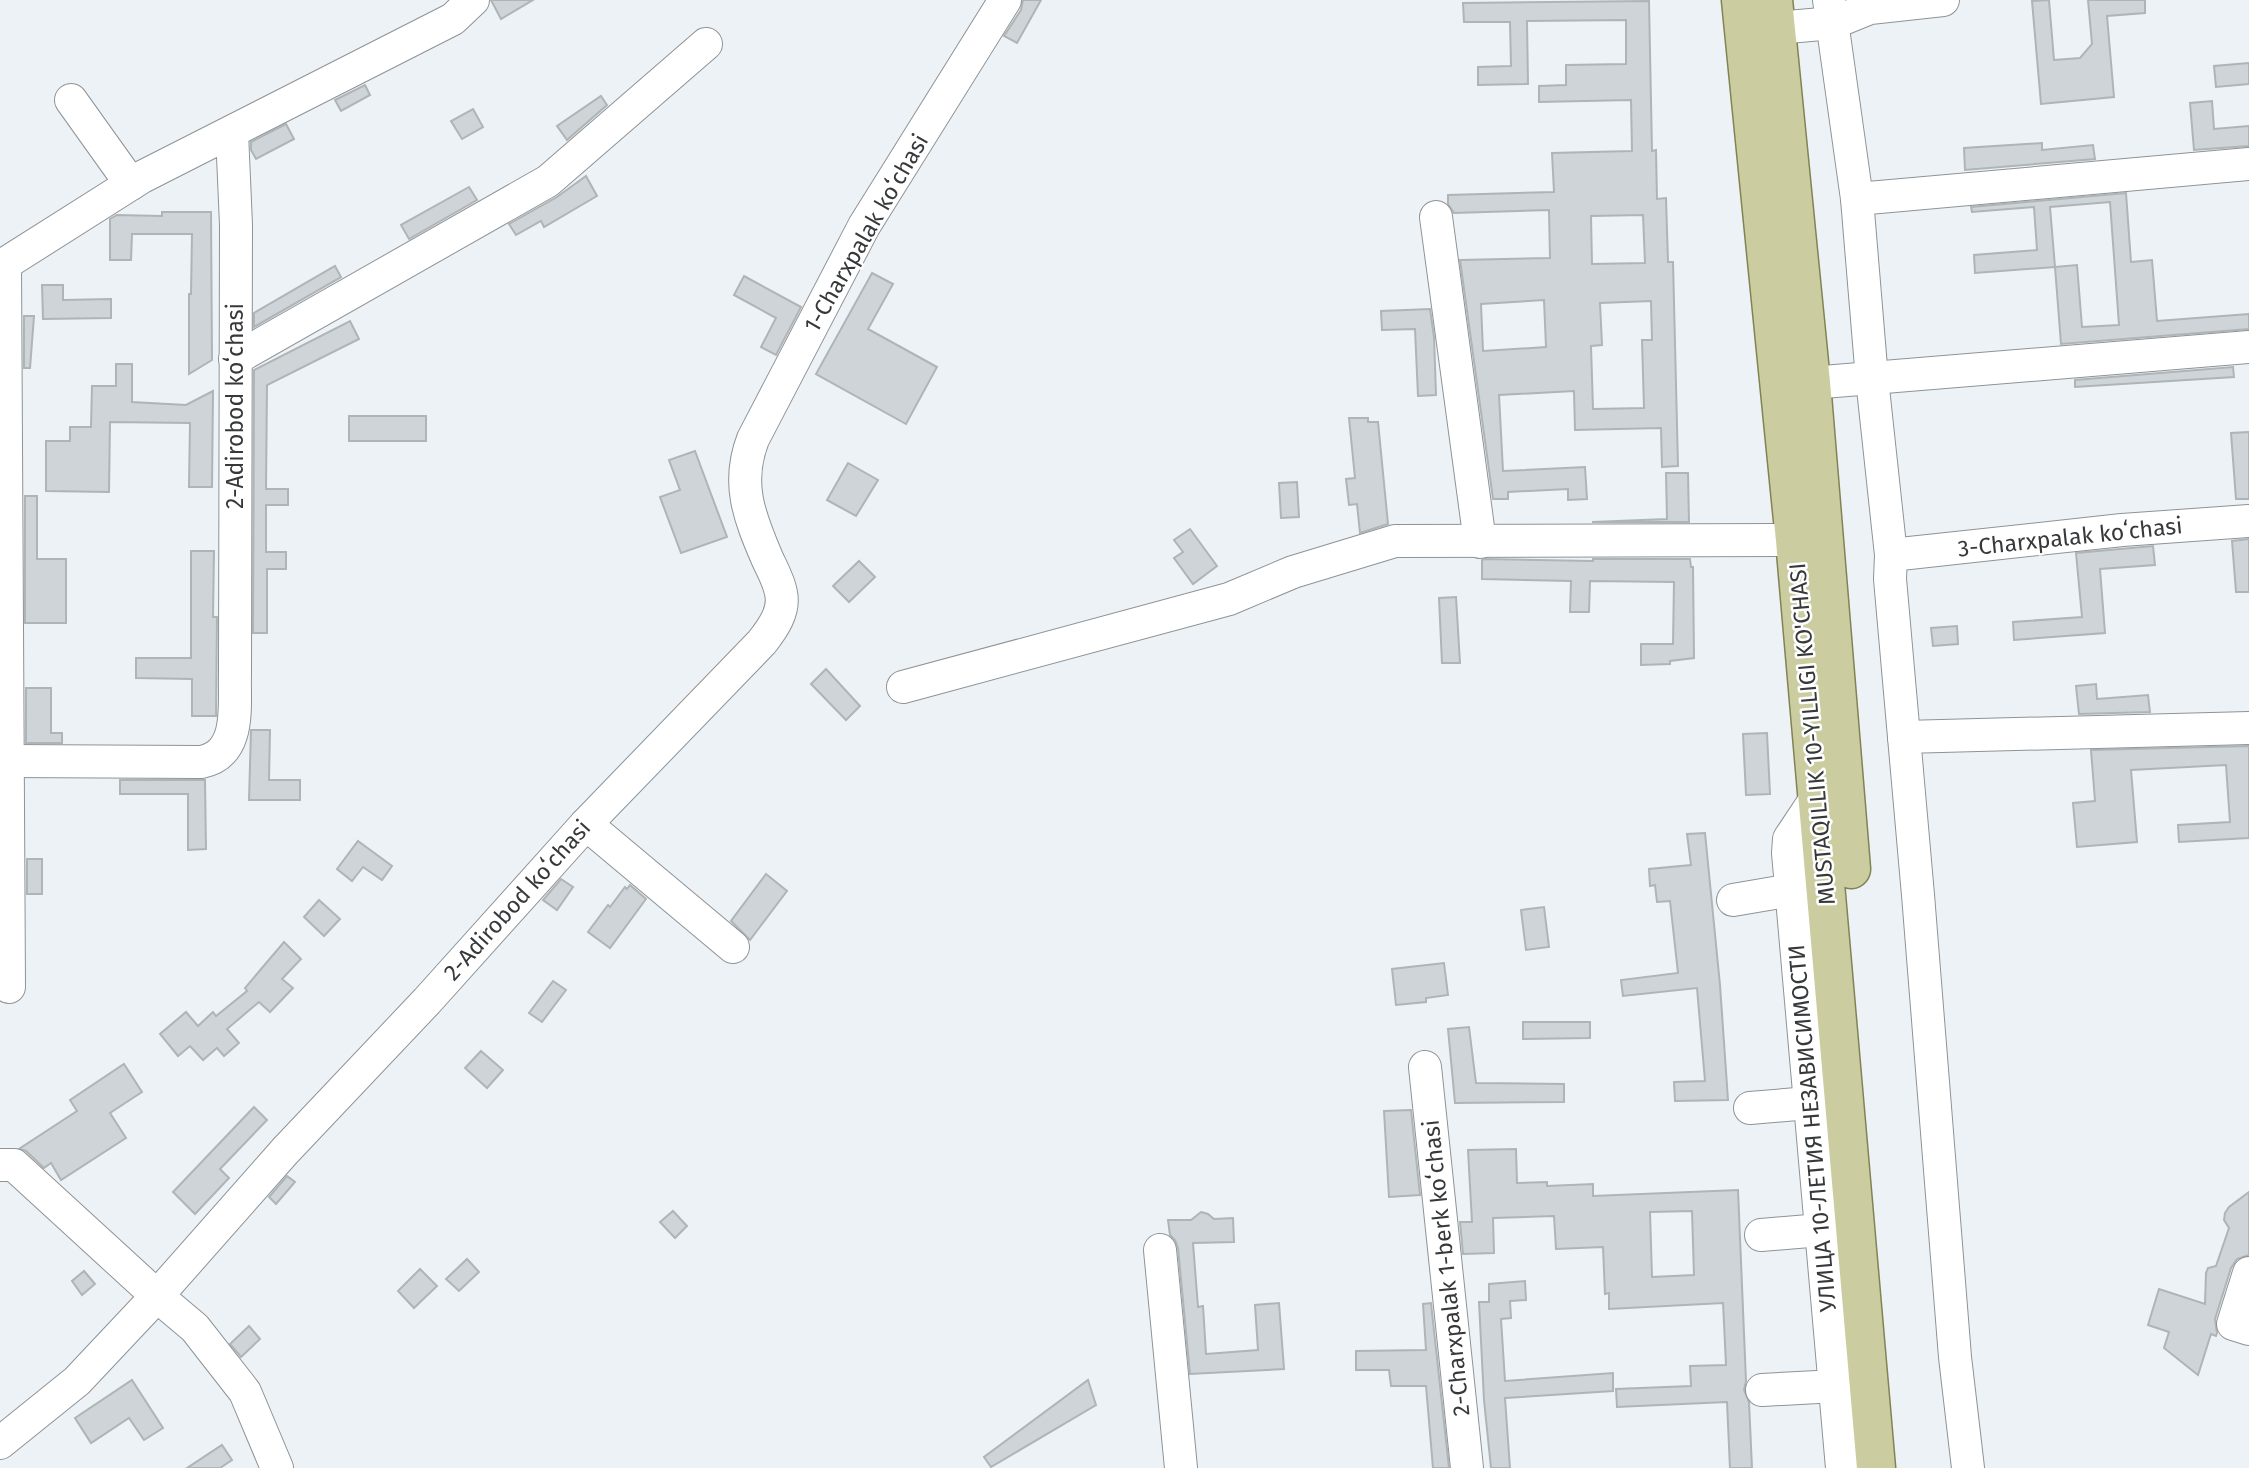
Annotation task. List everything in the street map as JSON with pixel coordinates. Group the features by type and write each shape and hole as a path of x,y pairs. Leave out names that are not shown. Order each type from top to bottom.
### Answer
{"main road":[{"name":"MUSTAQILLIK 10-YILLIGI KO'CHASI","path":"1741,0 1809,540 1900,1468"},
{"name":"MUSTAQILLIK 10-YILLIGI KO'CHASI","path":"1775,14 1811,383 1809,540 1817,797 1876,1468"}],"street":[{"path":"9,987 2,266 131,184 453,19 473,0"},
{"name":"1-Charxpalak koʻchasi","path":"744,475 746,458 753,439 864,226 1005,0"},
{"path":"1775,14 1831,12 1869,4 1943,0"},
{"path":"1831,12 1857,199 1872,379 1891,555 1890,579 1955,1357 1968,1468"},
{"path":"234,359 548,181 706,44"},
{"path":"71,100 131,184"},
{"name":"2-Adirobod koʻchasi","path":"5,773 213,760 227,747 232,735 235,673 236,225 232,133"},
{"path":"1857,199 2249,164"},
{"path":"1436,216 1480,542"},
{"path":"1811,383 2249,346"},
{"name":"2-Adirobod koʻchasi","path":"0,1443 77,1381 586,824 775,626 782,595 753,526 746,502 744,475"},
{"name":"3-Charxpalak koʻchasi","path":"1891,555 2122,530 2249,521"},
{"path":"904,687 1229,599 1293,572 1395,541 1809,540"},
{"path":"1904,737 2249,728"},
{"name":"УЛИЦА 10-ЛЕТИЯ НЕЗАВИСИМОСТИ","path":"1817,797 1789,839 1788,853 1842,1468"},
{"path":"586,824 733,947"},
{"path":"1733,900 1791,890"},
{"name":"2-Charxpalak 1-berk koʻchasi","path":"1425,1067 1467,1468"},
{"path":"1750,1108 1809,1103"},
{"path":"0,1165 14,1165 195,1328 245,1392 277,1468"},
{"path":"1761,1235 1821,1230"},
{"path":"1160,1250 1181,1468"},
{"path":"2249,1273 2233,1324 2249,1329"},
{"path":"1762,1390 1836,1386"}],"building":[{"path":"491,0 533,0 501,19"},
{"path":"1023,0 1041,0 1017,43 1004,36 1021,10"},
{"path":"2049,0 2054,60 2080,58 2092,44 2088,0 2145,0 2145,13 2107,16 2114,97 2041,104 2032,1"},
{"path":"1649,1 1652,151 1656,150 1657,199 1666,198 1668,262 1673,262 1678,466 1662,467 1661,428 1575,430 1574,391 1499,395 1503,471 1585,467 1587,499 1568,500 1568,489 1508,492 1508,499 1493,499 1460,260 1550,258 1549,210 1454,213 1448,204 1448,195 1554,192 1552,153 1632,151 1631,100 1539,102 1539,86 1566,85 1566,65 1626,64 1626,20 1527,21 1528,84 1478,85 1478,67 1511,66 1510,22 1464,22 1463,3","holes":["1643,215 1645,263 1592,264 1591,216","1544,300 1546,347 1483,351 1481,304","1651,301 1652,340 1642,340 1644,408 1593,409 1591,346 1602,345 1600,303"]},
{"path":"2249,63 2249,84 2216,87 2214,66"},
{"path":"365,85 370,95 341,111 335,100"},
{"path":"601,96 607,105 567,140 557,126"},
{"path":"2212,101 2214,129 2249,126 2249,146 2194,150 2190,103"},
{"path":"473,109 483,127 462,139 451,121"},
{"path":"286,124 294,139 256,159 251,150 251,142"},
{"path":"2042,143 2042,150 2093,145 2095,159 1965,170 1964,148"},
{"path":"586,176 597,196 544,227 541,221 516,235 509,224 557,197"},
{"path":"469,187 477,200 409,239 401,225"},
{"path":"2126,193 2131,262 2152,260 2157,321 2249,314 2249,329 2061,344 2055,267 1975,273 1974,255 2037,250 2034,207 1972,212 1971,207","holes":["2110,202 2119,325 2082,327 2077,265 2055,267 2050,207"]},
{"path":"162,212 211,212 212,360 189,374 192,234 132,234 131,260 110,260 110,219 117,215 162,216"},
{"path":"335,266 341,277 254,327 254,313"},
{"path":"872,273 893,284 868,329 937,367 906,424 816,374"},
{"path":"744,276 801,307 776,355 761,347 776,318 734,295"},
{"path":"42,285 63,285 63,300 111,299 111,318 43,319"},
{"path":"1430,309 1436,395 1418,396 1415,329 1382,330 1381,311"},
{"path":"24,316 34,316 30,368 24,368"},
{"path":"350,321 359,339 267,385 266,489 288,489 288,505 266,505 266,552 286,552 286,569 267,569 267,633 253,633 254,370"},
{"path":"116,364 132,364 132,402 186,405 213,391 212,487 189,487 190,423 110,422 109,492 46,491 46,441 70,441 70,427 91,427 92,386 116,386"},
{"path":"2233,367 2234,377 2075,387 2075,380"},
{"path":"349,416 426,416 426,441 349,441"},
{"path":"1349,418 1368,418 1368,422 1378,422 1388,524 1360,533 1357,504 1349,505 1346,479 1355,478"},
{"path":"2249,432 2249,499 2236,499 2231,433"},
{"path":"695,451 727,537 681,553 660,497 680,490 669,460"},
{"path":"848,463 878,480 856,516 827,500"},
{"path":"1666,473 1688,473 1689,522 1592,522 1667,519"},
{"path":"1297,482 1299,517 1281,518 1279,483"},
{"path":"25,496 37,496 37,559 66,559 66,623 25,623"},
{"path":"1190,529 1217,566 1193,584 1174,558 1183,552 1174,540"},
{"path":"2249,539 2249,592 2236,592 2232,541"},
{"path":"2153,546 2155,565 2100,569 2105,633 2014,640 2013,622 2082,617 2076,553"},
{"path":"191,551 214,551 213,617 217,617 216,716 192,716 192,679 136,678 136,658 191,658"},
{"path":"1690,559 1693,567 1694,658 1670,661 1670,664 1641,665 1641,644 1673,644 1674,582 1590,581 1589,612 1570,612 1571,581 1482,579 1482,560"},
{"path":"859,561 875,577 849,602 833,586"},
{"path":"1456,597 1460,663 1442,663 1439,598"},
{"path":"1957,626 1958,644 1933,646 1931,628"},
{"path":"826,669 860,706 846,720 811,684"},
{"path":"2096,684 2097,699 2148,695 2150,712 2079,714 2076,686"},
{"path":"26,688 51,688 51,733 62,733 62,743 26,743"},
{"path":"251,730 270,730 269,780 300,780 300,800 249,800"},
{"path":"1767,733 1770,794 1746,795 1743,734"},
{"path":"2249,746 2249,838 2179,842 2178,825 2230,822 2226,765 2131,770 2137,842 2077,847 2073,803 2095,801 2091,750"},
{"path":"120,780 205,780 206,849 188,850 188,794 120,794"},
{"path":"1705,833 1728,1100 1675,1101 1674,1082 1705,1081 1697,988 1623,996 1621,980 1678,973 1670,901 1657,902 1655,885 1650,886 1649,869 1691,865 1687,834"},
{"path":"358,841 392,866 382,880 363,867 352,881 337,869"},
{"path":"27,859 42,859 42,894 27,894"},
{"path":"766,874 787,891 750,940 731,921"},
{"path":"561,879 573,887 557,910 543,900"},
{"path":"630,885 646,899 610,948 588,932 608,905 610,907 625,887 627,889"},
{"path":"319,900 340,919 324,936 304,917"},
{"path":"1544,907 1549,947 1526,950 1521,910"},
{"path":"284,942 301,959 282,979 293,988 270,1012 259,1002 227,1029 239,1043 224,1056 217,1048 203,1060 190,1046 178,1056 160,1034 186,1012 198,1026 213,1012 216,1016 247,991 245,988"},
{"path":"1444,963 1448,995 1426,998 1426,1002 1396,1005 1392,969"},
{"path":"553,981 566,990 542,1022 529,1013"},
{"path":"1523,1022 1590,1022 1590,1038 1523,1039"},
{"path":"1469,1027 1476,1083 1564,1084 1564,1102 1455,1103 1448,1029"},
{"path":"481,1051 503,1070 487,1088 465,1068"},
{"path":"124,1064 142,1092 110,1113 126,1138 61,1180 51,1163 44,1168 26,1151 19,1149 77,1111 70,1100"},
{"path":"254,1107 267,1120 220,1169 229,1178 195,1214 173,1192"},
{"path":"1411,1110 1420,1195 1389,1197 1384,1111"},
{"path":"1516,1149 1517,1183 1547,1182 1547,1186 1593,1184 1593,1196 1738,1190 1746,1381 1744,1390 1749,1402 1752,1468 1730,1468 1727,1402 1617,1407 1616,1389 1691,1386 1690,1366 1726,1365 1723,1303 1609,1309 1609,1293 1605,1294 1603,1247 1556,1249 1554,1216 1493,1218 1494,1253 1463,1254 1460,1222 1472,1222 1468,1150","holes":["1692,1211 1694,1275 1652,1277 1650,1212"]},
{"path":"287,1176 295,1182 276,1204 269,1197"},
{"path":"2249,1192 2249,1255 2237,1259 2231,1268 2215,1319 2217,1333 2216,1336 2211,1334 2198,1375 2164,1348 2169,1332 2148,1325 2159,1289 2205,1304 2206,1273 2208,1268 2216,1266 2229,1228 2224,1220 2225,1213"},
{"path":"673,1211 687,1226 675,1238 660,1222"},
{"path":"1201,1212 1214,1219 1233,1218 1234,1242 1193,1243 1198,1307 1203,1306 1206,1354 1258,1350 1255,1305 1279,1303 1284,1369 1190,1374 1178,1248 1170,1235 1168,1220 1191,1220"},
{"path":"467,1259 479,1272 459,1291 446,1279"},
{"path":"420,1269 437,1286 414,1308 398,1291"},
{"path":"84,1271 95,1284 82,1295 72,1281"},
{"path":"1525,1281 1526,1300 1510,1301 1511,1318 1501,1319 1505,1381 1613,1373 1613,1391 1505,1398 1510,1468 1491,1468 1479,1302 1489,1302 1489,1284"},
{"path":"1431,1303 1449,1468 1433,1468 1426,1386 1391,1386 1389,1370 1356,1370 1356,1351 1426,1350 1423,1304"},
{"path":"249,1326 260,1339 241,1357 230,1344"},
{"path":"132,1380 163,1428 144,1440 129,1418 91,1443 75,1418"},
{"path":"1088,1380 1096,1405 991,1467 984,1457"},
{"path":"222,1445 232,1460 220,1468 187,1468"}]}
